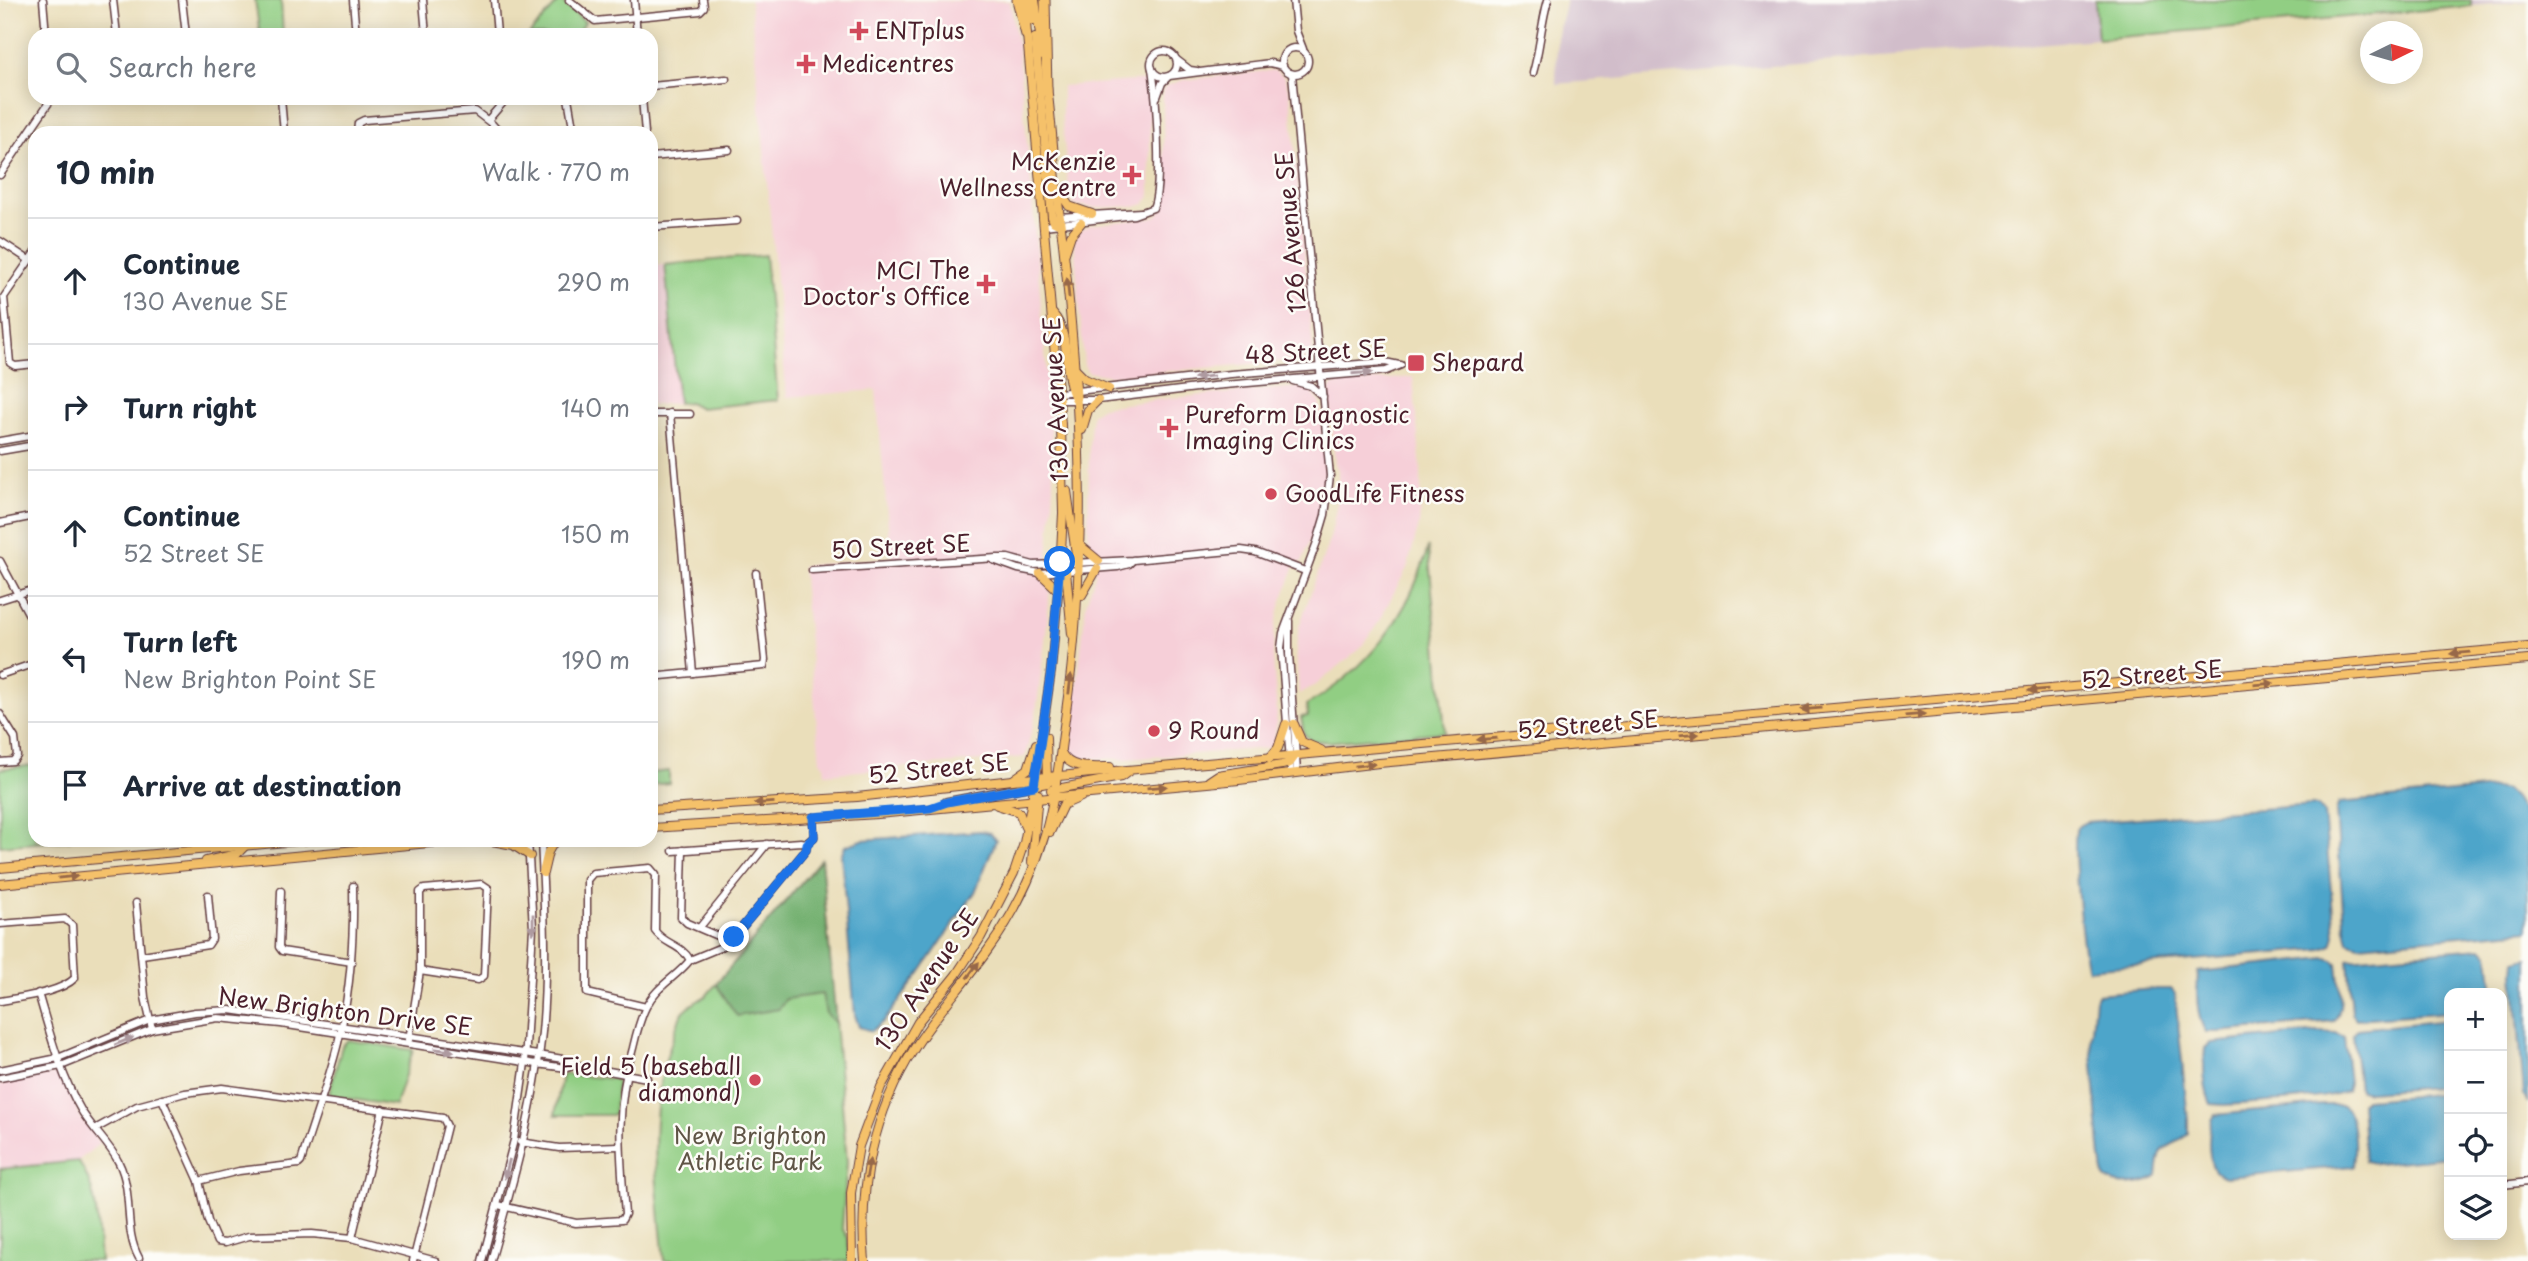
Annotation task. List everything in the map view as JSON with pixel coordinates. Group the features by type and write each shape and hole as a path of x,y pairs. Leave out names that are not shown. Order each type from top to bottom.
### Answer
{"highway":[{"path":"1017,0 1026,35"},
{"path":"1045,0 1047,90"}],"main road":[{"name":"130 Avenue SE","path":"862,1261 865,1193 876,1135 896,1082 914,1050 989,949 1013,909 1045,836 1044,722 1062,568 1063,477 1053,314 1052,220 1026,35 1024,0"},
{"path":"1030,0 1052,220"},
{"name":"130 Avenue SE","path":"852,1261 851,1193 859,1146 881,1087 918,1022 957,975 981,937 1014,873 1043,787 1060,752 1079,601 1080,436 1064,256 1052,220 1057,188 1035,0"},
{"path":"1057,188 1069,206 1092,214"},
{"path":"1064,256 1071,235 1081,223"},
{"path":"1053,314 1060,322 1076,395"},
{"path":"1076,370 1085,379 1109,389"},
{"path":"1080,436 1088,410 1098,400"},
{"path":"1063,477 1079,564"},
{"path":"1079,601 1086,583 1098,565 1081,546"},
{"path":"1062,568 1074,645"},
{"path":"1040,573 1059,591"},
{"name":"52 Street SE","path":"658,828 988,803 1043,787 1119,771 1292,758 2528,647"},
{"name":"52 Street SE","path":"658,810 857,797 1013,780 1043,787 1107,791 2528,660"},
{"path":"1013,780 1031,764 1044,722"},
{"path":"1290,724 1302,743 1331,753"},
{"path":"1269,759 1290,724"},
{"path":"1060,752 1064,759 1077,766 1112,767 1119,771"},
{"path":"1206,782 1218,775 1292,758"},
{"path":"930,808 947,802 1121,777 1130,770"},
{"path":"1031,872 1043,787"},
{"path":"1013,909 1028,890 1057,813 1074,799 1107,791"},
{"path":"988,803 1019,812 1026,834"},
{"path":"0,868 207,847"},
{"path":"182,866 237,854 243,847"},
{"path":"246,847 247,862"},
{"path":"0,884 393,847"},
{"path":"516,847 530,856"},
{"path":"543,873 551,847"},
{"path":"862,1261 857,1219 850,1214 859,1206 865,1193"}],"street":[{"path":"43,0 45,28"},
{"path":"113,0 116,28"},
{"path":"182,0 185,28"},
{"path":"353,0 355,28"},
{"path":"423,0 425,28"},
{"path":"494,0 496,28"},
{"path":"569,0 595,21 700,11 704,7 703,0"},
{"path":"634,0 637,28"},
{"path":"1270,63 1293,47 1296,31 1293,0"},
{"path":"1533,73 1548,0"},
{"path":"1152,68 1157,75 1169,76 1270,63 1283,66 1294,74 1303,72 1308,65 1308,57 1296,31"},
{"path":"1293,47 1304,50"},
{"path":"1052,220 1081,223 1153,208 1156,201 1157,173 1156,102 1152,59 1158,53 1170,52 1181,65 1203,72"},
{"path":"1283,66 1284,54"},
{"path":"1156,102 1159,89 1176,69 1175,58"},
{"name":"126 Avenue SE","path":"1294,74 1330,484 1325,515 1289,619 1290,724 1294,773"},
{"path":"658,85 726,79"},
{"path":"33,126 47,105"},
{"path":"282,105 283,126"},
{"path":"488,120 501,105"},
{"path":"569,105 573,126"},
{"path":"643,105 644,126"},
{"path":"358,126 364,120 475,111 494,126"},
{"path":"0,175 28,134"},
{"path":"658,157 729,150"},
{"path":"1052,220 1092,214 1143,212"},
{"path":"658,227 737,220"},
{"path":"0,241 28,259"},
{"path":"28,261 4,296 10,363 15,366 28,364"},
{"path":"1319,348 1347,366"},
{"name":"48 Street SE","path":"1060,397 1197,377 1385,362 1401,365 1386,372 1288,379 1098,400 1076,395"},
{"path":"1288,379 1311,386 1323,397"},
{"path":"670,412 693,673"},
{"path":"658,413 690,414"},
{"path":"0,441 28,436"},
{"path":"0,451 28,447"},
{"path":"0,523 28,517"},
{"name":"50 Street SE","path":"992,560 1040,573 1079,564 1129,564 1133,560 1248,550 1305,571"},
{"name":"50 Street SE","path":"812,570 1008,558 1033,565 1062,568"},
{"path":"0,561 28,614"},
{"path":"658,676 764,666 756,573"},
{"path":"0,600 28,591"},
{"path":"0,675 28,665"},
{"path":"0,714 15,738 17,756 13,761 0,762"},
{"path":"498,1205 576,1223 622,1220 625,1214 619,1146 621,1098 646,1007 666,981 690,960 729,941 806,850 807,844 814,837 813,817"},
{"path":"699,927 767,844"},
{"path":"673,851 807,844"},
{"path":"482,1261 514,1140 525,1063 533,928 529,847"},
{"path":"491,1261 523,1142 537,1064 545,967 541,847"},
{"path":"683,850 681,917 687,923 729,941"},
{"path":"646,1007 587,993 587,880 593,873 650,868 656,875 655,931 685,952 690,960"},
{"path":"408,1045 420,971 420,892 424,889 482,884 488,888 484,976 478,980 420,971"},
{"path":"198,1181 239,1171 301,1162 341,1031 352,962 353,887"},
{"path":"281,891 279,947 282,951 352,962"},
{"path":"142,955 208,945 212,939 208,895"},
{"path":"136,903 152,1029"},
{"path":"0,925 65,919 72,925 75,978 69,983 38,993 0,1001"},
{"path":"38,993 59,1062 83,1113 120,1164 127,1190 132,1247 139,1258"},
{"name":"New Brighton Drive SE","path":"0,1070 59,1062 150,1020 230,1010 408,1045 567,1068 576,1065"},
{"name":"New Brighton Drive SE","path":"0,1078 59,1062 152,1029 218,1018 410,1037 569,1060 576,1065"},
{"path":"576,1065 647,1077"},
{"path":"95,1129 137,1106 205,1088 320,1099 443,1118 447,1126 414,1258"},
{"path":"162,1099 198,1181 208,1221 217,1242 286,1234 352,1238 414,1258 436,1261"},
{"path":"352,1238 383,1110"},
{"path":"514,1140 559,1148 619,1146"},
{"path":"2507,1184 2528,1182"}],"shaded area":[{"path":"750,0 1010,1 1018,48 1053,452 1047,624 1036,713 1025,757 825,774 824,765 820,761 802,566 891,558 876,390 787,397"},
{"path":"1566,0 2095,0 2098,39 1556,84 1557,36"},
{"path":"2471,0 2528,0 2528,1 2471,6"},
{"path":"1275,70 1284,76 1290,93 1313,348 1311,356 1307,359 1113,376 1088,372 1084,365 1074,240 1081,230 1091,225 1149,218 1156,216 1164,208 1163,90 1166,86 1183,80"},
{"path":"1150,80 1150,197 1145,204 1138,206 1095,208 1075,205 1069,196 1062,86"},
{"path":"665,265 678,403 658,404 658,266"},
{"path":"1413,377 1421,500 1419,525 1407,568 1378,623 1360,649 1317,684 1299,694 1296,649 1299,627 1331,535 1338,497 1338,470 1335,464 1329,389 1335,384"},
{"path":"1301,387 1311,390 1320,403 1325,485 1317,523 1302,562 1296,563 1280,606 1274,633 1277,715 1274,745 1268,748 1128,759 1071,758 1086,604 1095,575 1094,553 1088,546 1092,414 1102,407 1171,398"},
{"path":"55,1073 61,1077 82,1119 100,1143 78,1161 0,1169 0,1084"}],"green space":[{"path":"255,0 281,0 283,28 259,28"},
{"path":"560,0 585,22 580,28 535,28"},
{"path":"2095,0 2471,0 2471,6 2098,39"},
{"path":"765,255 778,400 700,408 689,402 678,403 665,265"},
{"path":"1428,547 1445,732 1328,742 1311,740 1304,734 1301,717 1308,716 1306,705 1348,676 1383,639 1410,596"},
{"path":"28,766 28,844 0,846 0,769"},
{"path":"669,771 669,783 658,784 658,772"},
{"name":"New Brighton Athletic Park","path":"821,859 847,1162 842,1228 848,1238 849,1261 664,1261 656,1178 656,1123 658,1095 678,1021 684,1011 707,995"},
{"path":"821,859 836,1023 826,1014 822,994 786,999 779,1009 737,1016 716,984"},
{"path":"348,1040 413,1050 395,1106 332,1096 329,1093 342,1046"},
{"path":"562,1074 614,1079 617,1084 614,1115 555,1115"},
{"path":"78,1161 85,1172 93,1196 100,1261 0,1261 0,1169"}],"water":[{"path":"2494,788 2506,790 2528,820 2528,930 2359,945 2348,941 2344,923 2336,811 2339,803"},
{"path":"2313,805 2324,813 2335,935 2332,945 2322,949 2088,969 2078,897 2075,853 2077,827 2086,822"},
{"path":"980,831 990,833 996,840 975,892 884,1021 871,1031 859,1027 855,1015 841,855 845,846 862,840"},
{"path":"2481,948 2489,954 2492,988 2444,988 2444,1012 2356,1019 2352,1013 2348,959"},
{"path":"2326,958 2337,963 2340,986 2340,1009 2334,1021 2219,1032 2206,1032 2202,1026 2198,1011 2198,972"},
{"path":"2528,958 2528,1103 2524,1095 2514,973 2515,961"},
{"path":"2171,989 2175,994 2188,1134 2162,1152 2157,1176 2138,1184 2114,1183 2108,1180 2102,1169 2091,1042 2095,999 2097,994"},
{"path":"2444,1020 2444,1086 2369,1092 2359,1090 2353,1034 2357,1029"},
{"path":"2319,1032 2336,1033 2344,1037 2349,1083 2347,1090 2307,1099 2211,1104 2206,1091 2204,1070 2205,1048 2211,1043"},
{"path":"2444,1093 2444,1157 2376,1164 2365,1161 2361,1103 2365,1100"},
{"path":"2342,1105 2347,1109 2354,1142 2353,1166 2226,1177 2217,1173 2213,1167 2209,1135 2215,1115"}],"place":[{"name":"ENTplus","path":"859,31"},
{"name":"Medicentres","path":"806,64"},
{"name":"McKenzie Wellness Centre","path":"1132,175"},
{"name":"MCI The Doctor's Office","path":"986,284"},
{"name":"Shepard","path":"1416,363"},
{"name":"Pureform Diagnostic Imaging Clinics","path":"1169,428"},
{"name":"GoodLife Fitness","path":"1271,494"},
{"name":"9 Round","path":"1154,731"},
{"name":"Field 5 (baseball diamond)","path":"755,1080"}],"route":[{"path":"734,937 806,850 807,844 814,837 813,817 930,808 947,802 1034,786 1051,671 1060,562"}]}
